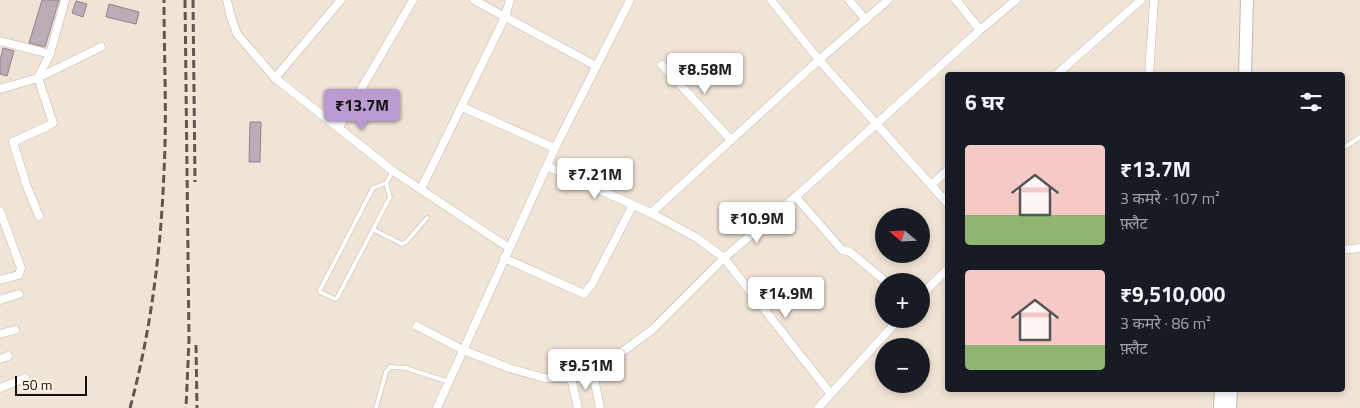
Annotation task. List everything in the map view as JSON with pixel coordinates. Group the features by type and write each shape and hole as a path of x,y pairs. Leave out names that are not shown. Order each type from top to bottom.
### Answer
{"main road":[{"path":"1245,72 1247,0"},
{"path":"1220,408 1221,392"},
{"path":"1230,408 1231,392"}],"street":[{"path":"39,216 26,184 13,142 53,123 38,78 50,54 66,0"},
{"path":"227,0 237,34 275,78 393,171 509,248"},
{"path":"275,78 341,0"},
{"path":"339,127 413,0"},
{"path":"474,0 596,66"},
{"path":"421,188 505,17 510,0"},
{"path":"437,408 555,148 628,3 638,0"},
{"path":"771,0 819,60 945,201"},
{"path":"849,0 866,20"},
{"path":"956,0 980,30"},
{"path":"417,326 463,350 509,368 544,378 571,378 593,373 652,330 724,258 796,197 876,123 1016,0"},
{"path":"1059,72 1142,0"},
{"path":"1149,72 1154,0"},
{"path":"651,213 886,1"},
{"path":"0,41 50,54"},
{"path":"0,89 38,78 101,47"},
{"path":"662,64 731,140"},
{"path":"462,107 555,148"},
{"path":"547,166 651,213 697,238 724,258 830,393"},
{"path":"931,185 945,173"},
{"path":"796,197 842,250 850,252 875,273"},
{"path":"504,258 584,294 592,284 633,205"},
{"path":"0,211 21,268 21,272 16,276 0,280"},
{"path":"1345,250 1360,248"},
{"path":"930,287 945,273"},
{"path":"0,300 19,294"},
{"path":"818,408 891,328"},
{"path":"0,334 14,330"},
{"path":"0,359 8,356"},
{"path":"593,373 600,408"},
{"path":"0,388 25,378"},
{"path":"571,378 578,408"}],"lane":[{"path":"1345,147 1360,137"},
{"path":"386,183 390,197 337,298 335,299 320,292 372,188 386,183 393,171"},
{"path":"374,230 402,244 427,218"},
{"path":"376,408 386,372 390,367 406,368 449,382"}],"building":[{"path":"42,0 59,0 45,47 29,43"},
{"path":"76,1 87,4 83,17 72,13"},
{"path":"109,4 139,12 136,24 106,17"},
{"path":"3,48 14,51 7,76 0,74"},
{"path":"250,122 261,122 260,162 249,162"}],"railway":[{"path":"130,408 144,350 154,290 160,231 165,128 164,0"},
{"path":"185,0 189,340 186,408"},
{"path":"193,0 195,182"},
{"path":"196,345 197,408"}]}
